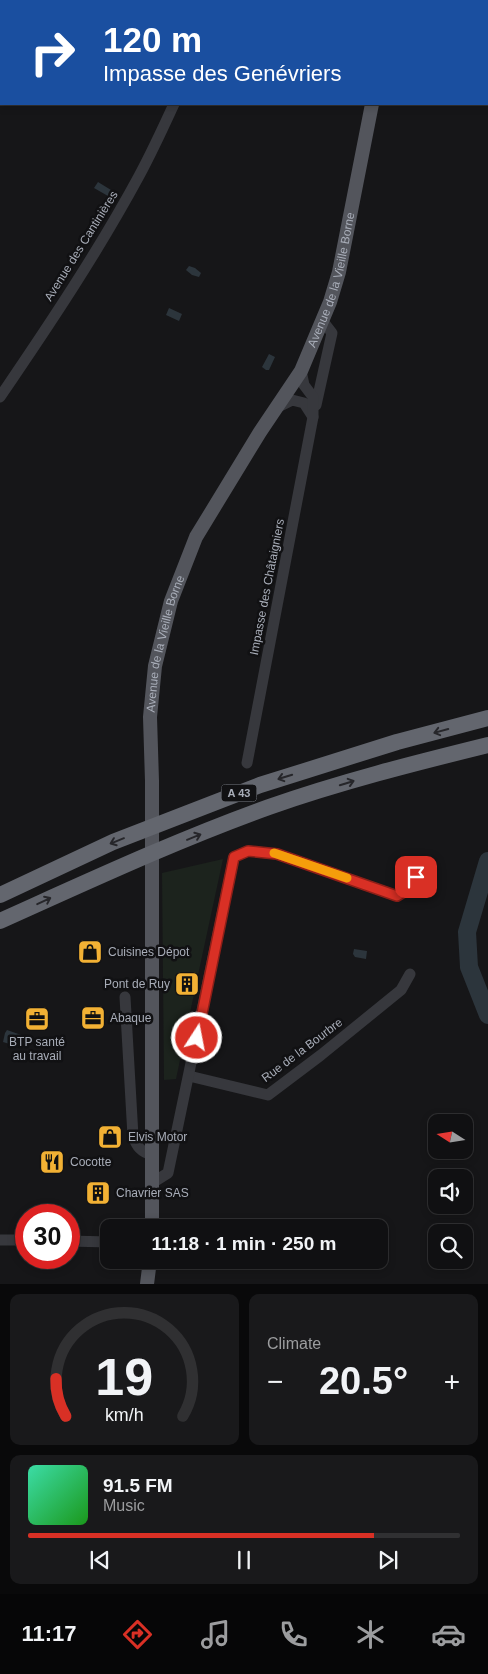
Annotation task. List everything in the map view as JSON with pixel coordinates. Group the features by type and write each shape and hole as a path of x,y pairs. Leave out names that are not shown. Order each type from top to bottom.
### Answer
{"highway":[{"name":"A 43","path":"0,895 113,842 260,785 397,742 488,718"},
{"name":"A 43","path":"0,921 120,866 270,807 400,767 488,745"}],"main road":[{"name":"Avenue de la Vieille Borne","path":"152,1219 152,781 150,717 155,666 171,601 196,537 251,446 301,371 322,320 339,272 372,105"},
{"path":"148,1284 149,1269"}],"street":[{"name":"Avenue des Cantinières","path":"0,397 116,217 140,175 174,105"},
{"path":"313,417 332,333 322,320"},
{"name":"Impasse des Châtaigniers","path":"247,763 313,417 313,397 304,385 301,371"},
{"path":"276,408 292,400 304,404 313,417"},
{"path":"152,1183 168,1173 234,857 248,851 277,854 397,896 412,887 416,877"},
{"name":"Rue de la Bourbre","path":"189,1076 268,1095 402,990 410,974"},
{"path":"125,997 133,1136 142,1152 152,1155"},
{"path":"0,1240 15,1240"},
{"path":"80,1241 100,1242"}],"shaded area":[{"path":"98,182 111,190 108,196 94,188"},
{"path":"189,266 201,273 199,277 192,275 186,270"},
{"path":"169,308 182,314 179,321 166,315"},
{"path":"269,354 275,357 269,370 266,370 262,367"},
{"path":"223,859 198,975 183,980 182,989 194,994 176,1079 164,1080 162,873"},
{"path":"354,949 367,951 366,959 355,957 353,954"},
{"path":"7,1030 27,1037 25,1047 22,1048 3,1042"}],"waterway":[{"path":"488,861 467,932 469,967 488,1015"}],"slow traffic":[{"path":"274,853 347,878"}],"place":[{"name":"Cuisines Dépot","path":"90,952"},
{"name":"Pont de Ruy","path":"187,984"},
{"name":"Abaque","path":"93,1018"},
{"name":"BTP santé au travail","path":"37,1019"},
{"name":"Elvis Motor","path":"110,1137"},
{"name":"Cocotte","path":"52,1162"},
{"name":"Chavrier SAS","path":"98,1193"}],"route":[{"path":"197,1038 234,857 248,851 277,854 397,896 412,887 416,877"}]}
